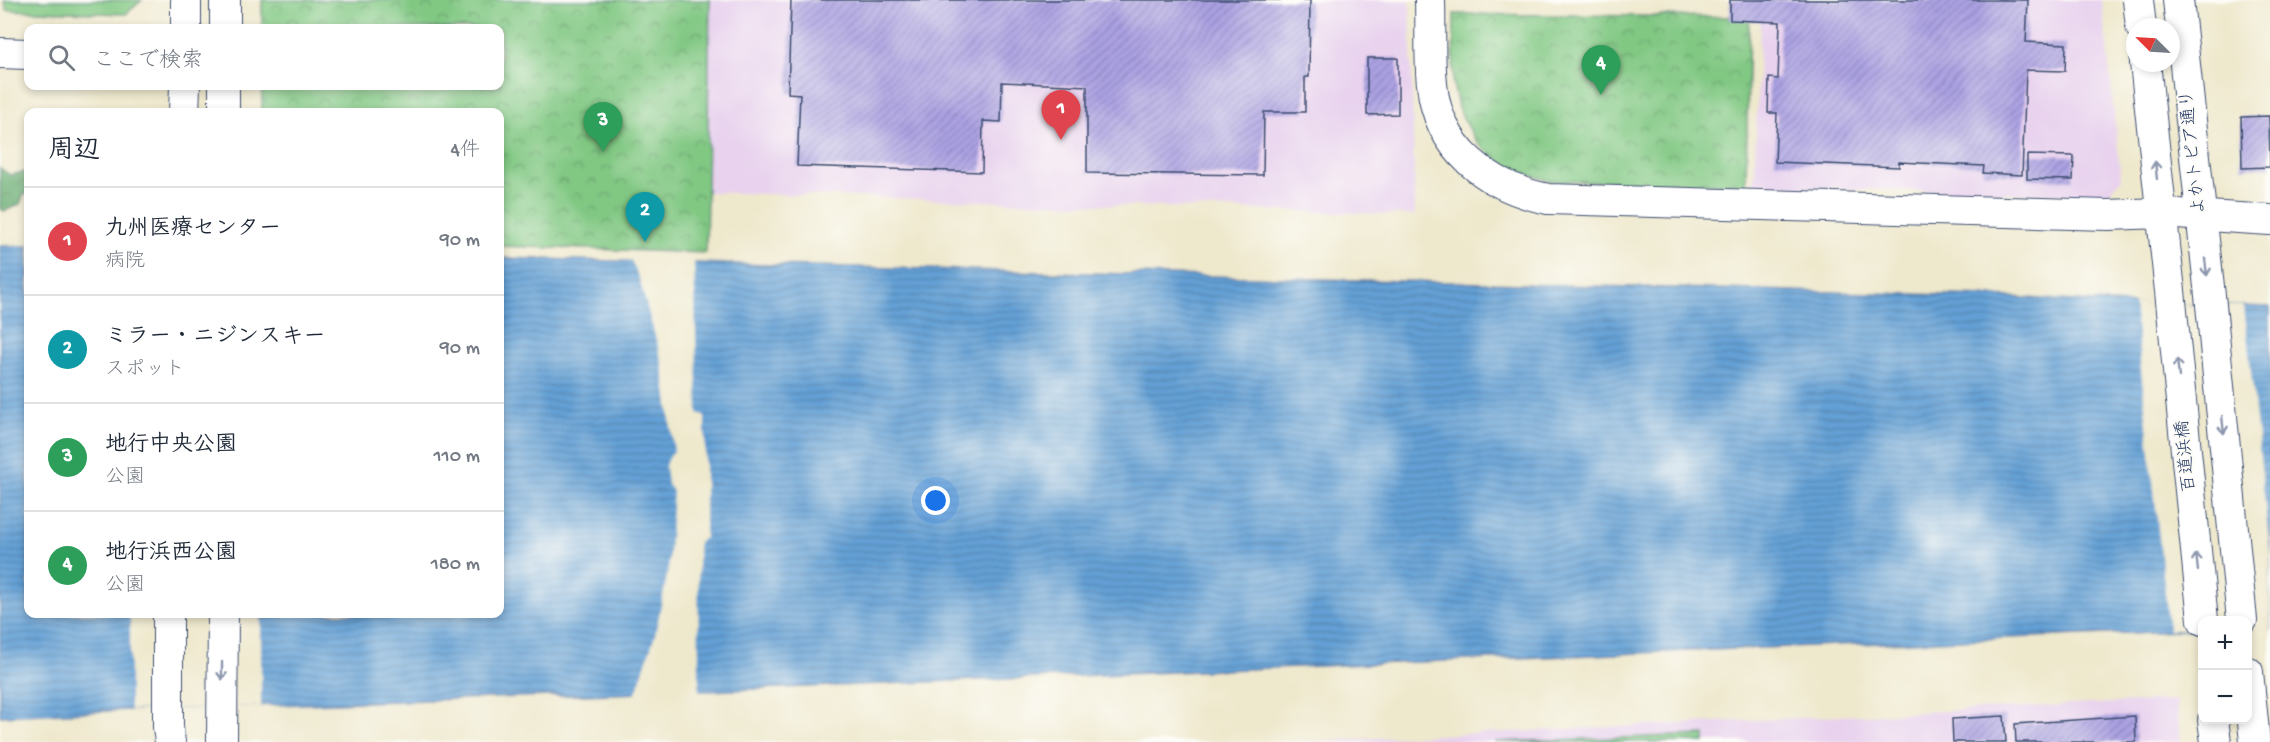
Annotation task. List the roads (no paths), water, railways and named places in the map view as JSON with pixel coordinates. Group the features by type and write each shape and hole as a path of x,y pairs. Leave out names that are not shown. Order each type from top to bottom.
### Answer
{"street":[{"path":"186,0 186,24"},
{"path":"225,0 225,24"},
{"path":"1430,0 1432,86 1440,115 1449,135 1463,155 1481,172 1522,194 1548,200 2108,215 2160,213 2270,220"},
{"path":"2138,0 2140,18"},
{"name":"よかトピア通り","path":"2178,0 2242,616"},
{"path":"0,53 24,54"},
{"path":"2146,72 2160,213"},
{"path":"184,108 185,90"},
{"path":"224,90 224,108"},
{"name":"百道浜橋","path":"2160,213 2202,616"},
{"path":"168,618 169,734"},
{"path":"222,618 222,735"},
{"path":"2252,716 2255,742"},
{"path":"2214,724 2216,742"}],"water":[{"path":"0,246 24,246 24,618 504,618 504,258 1990,296 2145,305 2270,307 2270,629 2252,622 2252,616 2198,616 2198,630 734,690 0,716"}],"place":[{"name":"地行浜西公園","path":"1601,95"},
{"name":"九州医療センター","path":"1061,140"},
{"name":"地行中央公園","path":"603,152"},
{"name":"ミラー・ニジンスキー","path":"645,242"}]}
